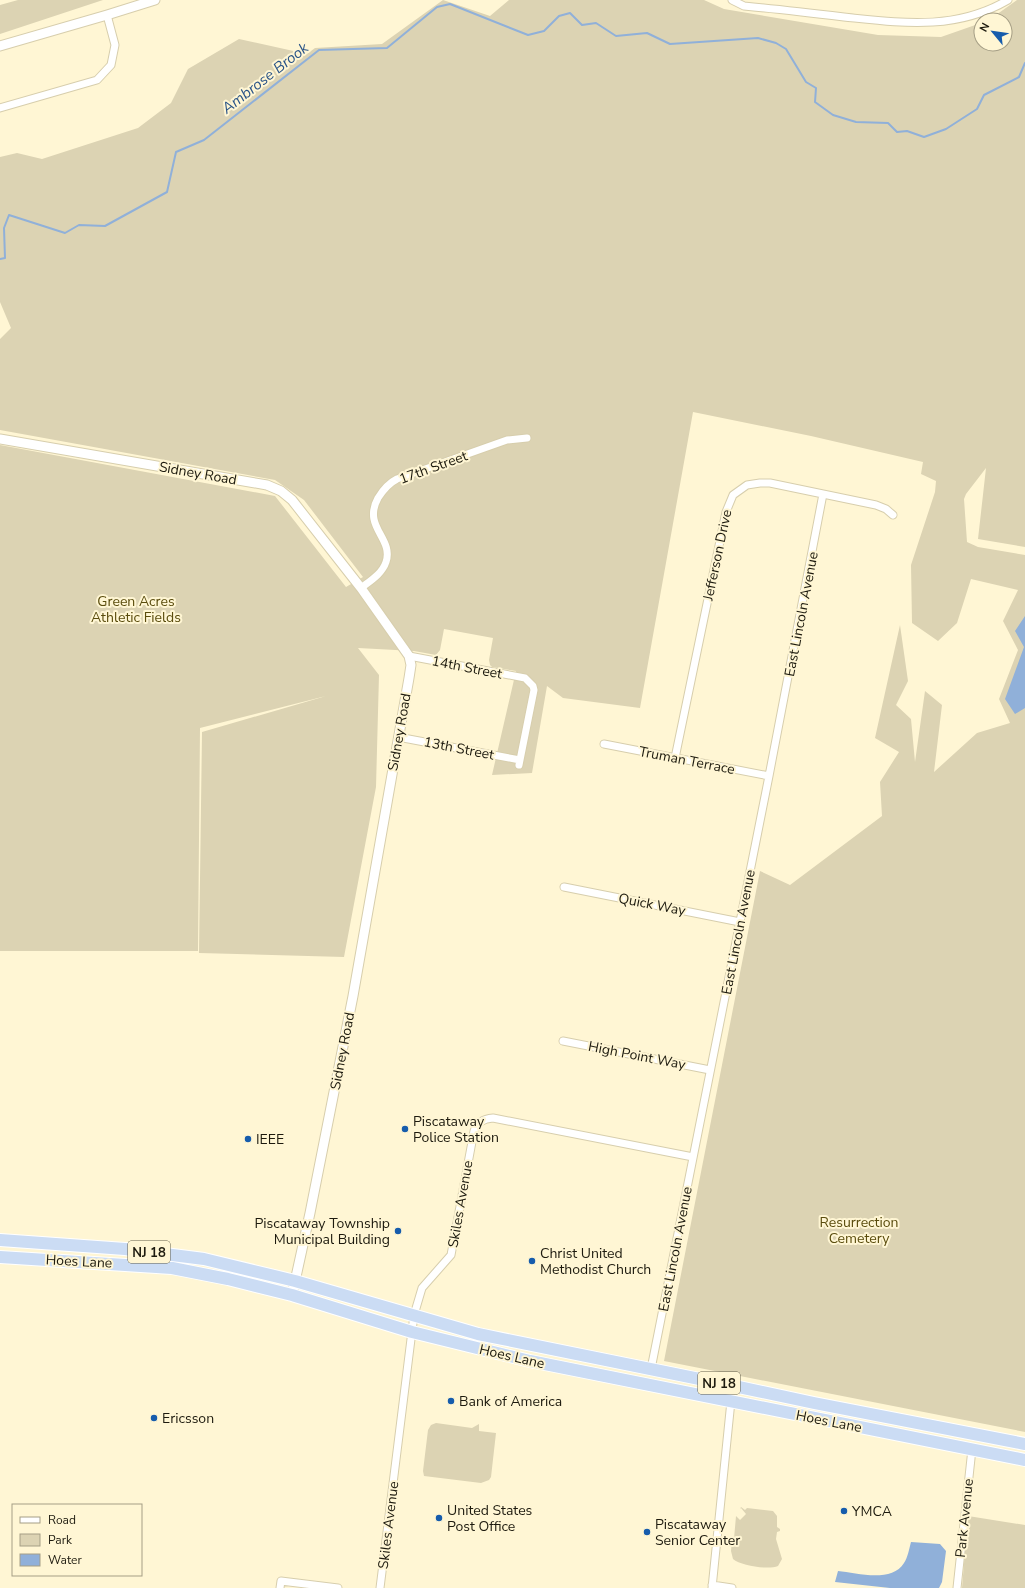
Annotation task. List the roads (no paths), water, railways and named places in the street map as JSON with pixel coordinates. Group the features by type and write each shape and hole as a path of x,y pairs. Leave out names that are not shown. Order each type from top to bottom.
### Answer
{"highway":[{"name":"Hoes Lane","path":"0,1240 125,1249 211,1261 295,1281 478,1334 814,1403 1025,1444"},
{"name":"Hoes Lane","path":"0,1256 172,1268 228,1279 292,1295 412,1332 530,1361 1025,1460"}],"street":[{"path":"0,46 155,0"},
{"path":"732,0 744,6 919,24 956,20 996,7 1008,0"},
{"path":"0,108 97,80 111,65 115,45 107,15"},
{"name":"17th Street","path":"361,588 377,575 386,561 386,547 373,516 379,497 391,482 507,440 527,438"},
{"name":"Sidney Road","path":"0,439 267,485 281,491 292,500 361,588 409,656 411,665 409,678 353,996 292,1295"},
{"name":"Jefferson Drive","path":"675,758 726,512 733,495 747,485 770,483 876,505 886,509 893,515"},
{"name":"East Lincoln Avenue","path":"651,1369 769,776 823,494"},
{"name":"14th Street","path":"409,656 525,678 534,690 520,762"},
{"name":"13th Street","path":"398,737 520,762"},
{"name":"Truman Terrace","path":"604,744 769,776"},
{"name":"Quick Way","path":"564,887 740,922"},
{"name":"High Point Way","path":"564,1041 710,1070"},
{"name":"Skiles Avenue","path":"380,1588 414,1315 422,1288 451,1255 474,1131 478,1123 485,1119 493,1118 693,1157"},
{"path":"731,1401 712,1587 732,1588"},
{"name":"Park Avenue","path":"957,1588 972,1449"},
{"path":"280,1588 281,1581 338,1588"}],"water":[{"path":"1025,616 1025,708 1015,714 1005,699 1024,647 1015,631"},
{"path":"911,1542 940,1544 946,1551 942,1582 939,1588 890,1588 835,1582 838,1571 864,1575 883,1575 891,1573 904,1563"}],"waterway":[{"name":"Ambrose Brook","path":"0,259 5,258 4,228 9,215 65,233 79,225 105,226 167,192 176,152 204,140 319,50 387,48 437,7 450,4 528,35 544,31 559,16 570,13 582,25 596,23 616,36 647,33 670,44 758,38 776,43 786,49 806,82 816,88 815,102 833,115 856,122 888,123 897,132 907,131 924,137 946,129 977,109 984,95 1019,77 1025,63"}],"place":[{"name":"Piscataway Police Station","path":"405,1129"},
{"name":"IEEE","path":"248,1139"},
{"name":"Piscataway Township Municipal Building","path":"398,1231"},
{"name":"Christ United Methodist Church","path":"532,1261"},
{"name":"Bank of America","path":"451,1401"},
{"name":"Ericsson","path":"154,1418"},
{"name":"YMCA","path":"844,1511"},
{"name":"United States Post Office","path":"439,1518"},
{"name":"Piscataway Senior Center","path":"647,1532"}],"park label":[{"name":"Green Acres Athletic Fields","path":"136,610"},
{"name":"Resurrection Cemetery","path":"859,1230"}]}
